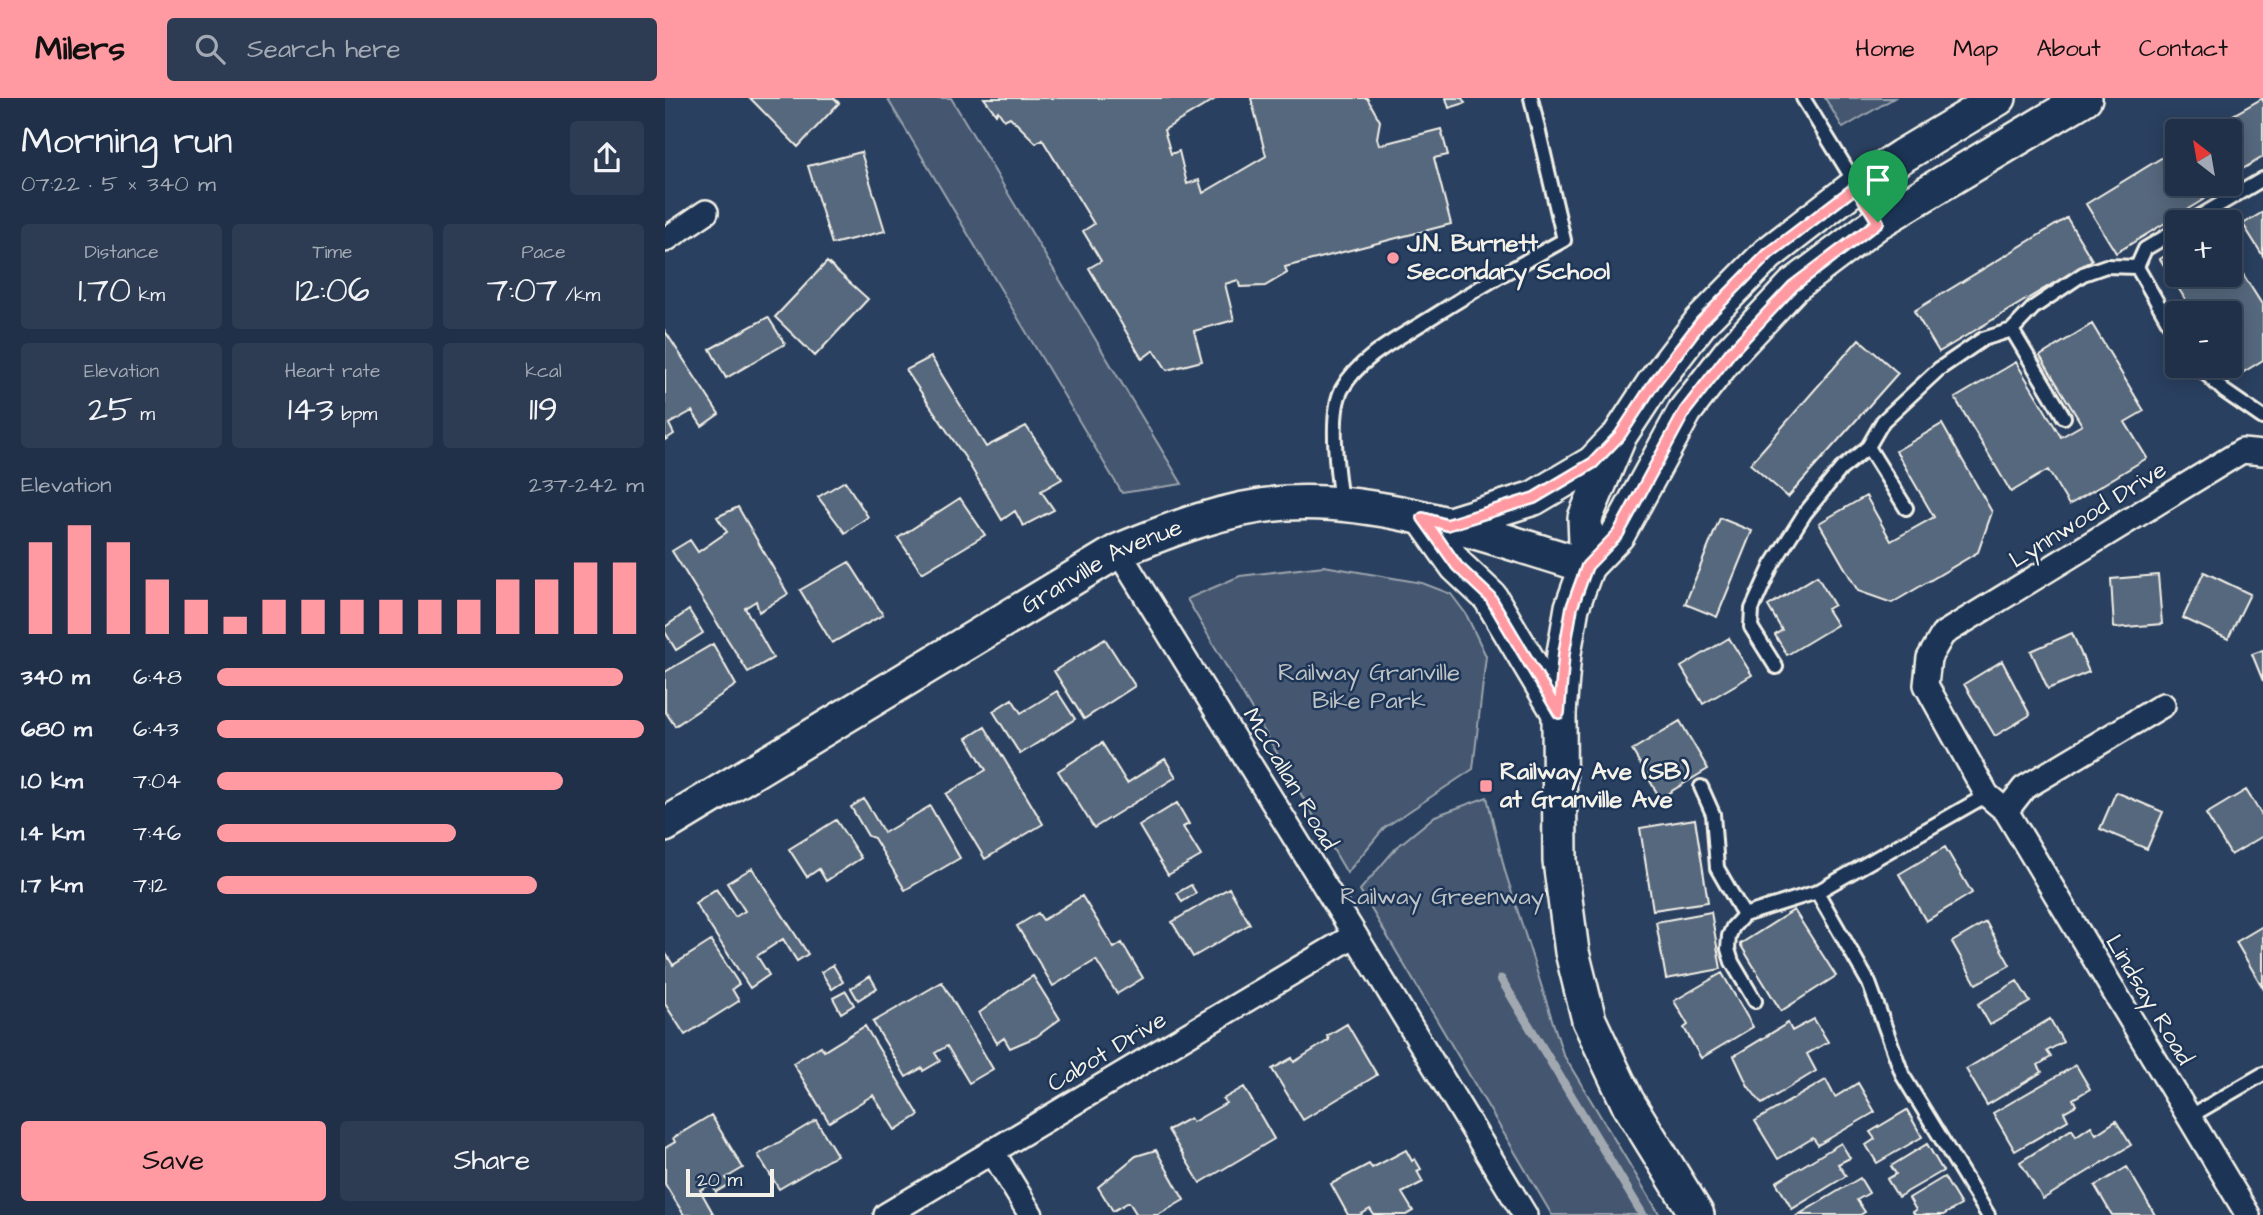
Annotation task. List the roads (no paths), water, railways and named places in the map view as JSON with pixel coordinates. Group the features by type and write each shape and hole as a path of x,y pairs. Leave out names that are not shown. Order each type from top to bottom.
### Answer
{"main road":[{"path":"1697,1215 1627,1101 1589,1020 1572,951 1560,861 1557,792 1559,713 1564,653 1572,607 1587,566 1585,517 1620,435 1654,383 1701,322 1768,254 1856,187 1999,98"},
{"path":"1587,566 1618,534 1685,411 1730,353 1793,286 1878,222 2085,98"},
{"path":"1559,713 1490,597 1457,566 1435,521 1534,498 1593,463 1620,435"},
{"name":"Granville Avenue","path":"665,825 1118,551 1222,514 1286,503 1341,504 1435,521 1587,566"}],"street":[{"path":"665,240 706,212"},
{"name":"Lynnwood Drive","path":"1943,634 2242,451 2263,453"},
{"name":"McCallan Road","path":"1118,551 1525,1215"},
{"name":"Lindsay Road","path":"1943,634 1929,658 1926,685 1987,794 2006,811 2248,1215"},
{"path":"2006,811 2024,788 2163,705"},
{"name":"Cabot Drive","path":"886,1215 1355,935"},
{"path":"992,1151 1031,1215"}],"lane":[{"path":"1341,504 1336,464 1336,407 1342,390 1354,375 1372,355 1506,271 1564,240 1531,98"},
{"path":"1803,98 1878,222"},
{"path":"2210,210 2263,179"},
{"path":"2137,267 2145,249 2165,237"},
{"path":"1776,667 1751,627 1752,609 1772,565 1805,513 1841,469 1868,447 1883,421 1939,369 1983,339 2012,330 2034,307 2083,274 2106,265 2137,267"},
{"path":"2137,267 2165,316"},
{"path":"2012,330 2064,418"},
{"path":"2210,378 2224,391 2263,418"},
{"path":"1868,447 1906,508"},
{"path":"1701,787 1713,814 1717,868 1744,915"},
{"path":"1755,1001 1732,962 1728,948 1733,927 1744,915 1817,891 1987,794"},
{"path":"1817,891 1870,983 1903,1076 1988,1215"},
{"path":"2189,1117 2263,1074"}],"waterway":[{"path":"1501,979 1643,1215"}],"place":[{"name":"J.N. Burnett Secondary School","path":"1393,258"},
{"name":"Railway Ave (SB) at Granville Ave","path":"1486,786"}],"park label":[{"name":"Railway Granville Bike Park","path":"1369,687"},
{"name":"Railway Greenway","path":"1442,897"}]}
